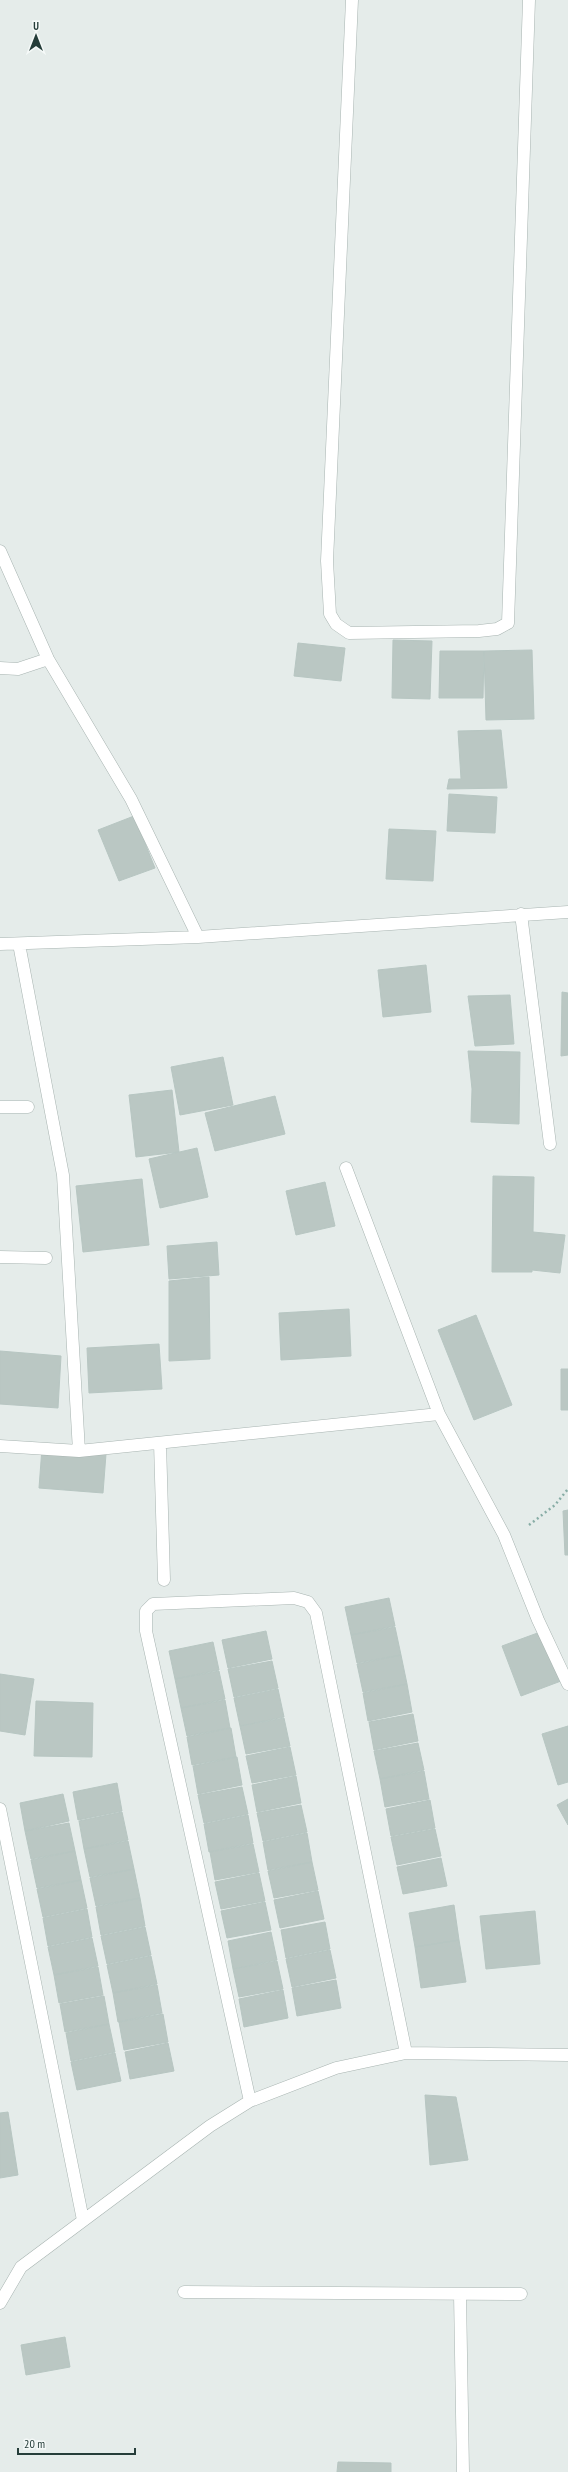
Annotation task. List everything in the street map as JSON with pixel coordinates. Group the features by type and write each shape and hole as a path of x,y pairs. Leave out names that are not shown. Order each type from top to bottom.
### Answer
{"street":[{"path":"352,0 327,561 330,614 336,624 349,633 479,631 497,629 508,623 529,0"},
{"path":"0,551 48,659 131,799 198,937"},
{"path":"0,668 18,669 48,659"},
{"path":"0,944 198,937 568,912"},
{"path":"521,914 550,1144"},
{"path":"19,944 63,1175 79,1451"},
{"path":"0,1107 28,1107"},
{"path":"346,1168 439,1414 504,1535 538,1620 568,1684"},
{"path":"0,1257 46,1258"},
{"path":"0,1446 79,1451 439,1414"},
{"path":"160,1443 164,1580"},
{"path":"250,2101 146,1631 146,1611 153,1604 294,1598 308,1602 316,1613 406,2054"},
{"path":"0,1809 83,2220"},
{"path":"0,2303 21,2267 210,2126 250,2101 336,2068 406,2054 568,2056"},
{"path":"184,2292 521,2294"},
{"path":"460,2294 463,2472"}],"path":[{"path":"504,1535 534,1524 555,1506 568,1488"}],"building":[{"path":"393,640 432,641 430,699 392,698"},
{"path":"298,643 345,648 341,681 294,676"},
{"path":"532,650 534,719 486,720 484,651"},
{"path":"440,651 484,651 483,698 439,698"},
{"path":"501,730 507,788 447,789 449,779 461,779 458,731"},
{"path":"449,794 497,797 495,833 447,831"},
{"path":"134,816 155,868 119,881 98,830"},
{"path":"389,829 436,831 433,881 386,879"},
{"path":"426,965 431,1012 383,1017 378,970"},
{"path":"562,992 568,993 568,1055 561,1056"},
{"path":"510,995 514,1044 475,1046 468,996"},
{"path":"468,1051 520,1052 519,1124 471,1122 472,1089"},
{"path":"223,1057 233,1105 180,1115 171,1067"},
{"path":"172,1090 179,1152 136,1157 129,1095"},
{"path":"275,1096 285,1134 215,1151 205,1113"},
{"path":"197,1148 208,1197 160,1208 149,1159"},
{"path":"493,1176 534,1177 533,1232 565,1235 560,1273 532,1270 532,1272 492,1272"},
{"path":"142,1179 149,1245 83,1252 76,1186"},
{"path":"325,1182 335,1226 296,1235 286,1191"},
{"path":"217,1242 219,1275 169,1279 167,1246"},
{"path":"209,1277 210,1359 169,1361 169,1281"},
{"path":"349,1309 351,1356 281,1360 279,1313"},
{"path":"476,1315 512,1405 474,1420 438,1330"},
{"path":"159,1344 162,1389 89,1393 87,1348"},
{"path":"0,1351 61,1356 58,1408 0,1404"},
{"path":"561,1369 568,1369 568,1410 561,1410"},
{"path":"42,1448 106,1454 103,1493 39,1488"},
{"path":"568,1510 568,1555 565,1555 563,1511"},
{"path":"389,1598 395,1626 351,1635 345,1607"},
{"path":"395,1627 401,1655 357,1663 351,1635"},
{"path":"266,1631 272,1659 228,1668 222,1640"},
{"path":"543,1631 561,1681 521,1696 502,1646"},
{"path":"213,1642 219,1670 175,1679 169,1651"},
{"path":"401,1655 407,1684 363,1692 357,1664"},
{"path":"272,1661 278,1688 234,1697 228,1669"},
{"path":"219,1671 225,1699 181,1708 175,1679"},
{"path":"0,1674 34,1679 25,1735 0,1731"},
{"path":"407,1684 412,1712 368,1721 363,1693"},
{"path":"278,1689 284,1717 240,1726 234,1698"},
{"path":"225,1700 230,1728 187,1736 181,1708"},
{"path":"36,1701 93,1703 92,1757 34,1756"},
{"path":"413,1714 418,1741 374,1750 369,1722"},
{"path":"284,1718 290,1746 246,1754 240,1726"},
{"path":"568,1726 568,1782 558,1785 542,1734"},
{"path":"231,1728 236,1757 192,1765 187,1737"},
{"path":"418,1743 424,1770 380,1779 374,1751"},
{"path":"290,1747 296,1775 252,1783 246,1756"},
{"path":"237,1757 242,1785 198,1794 193,1766"},
{"path":"424,1771 429,1799 385,1807 380,1779"},
{"path":"296,1776 301,1803 257,1812 252,1785"},
{"path":"117,1783 122,1811 78,1820 73,1792"},
{"path":"242,1787 248,1814 204,1823 198,1795"},
{"path":"63,1794 69,1821 25,1831 20,1803"},
{"path":"568,1799 568,1825 557,1805"},
{"path":"430,1800 435,1828 391,1836 386,1809"},
{"path":"301,1805 307,1832 263,1841 257,1813"},
{"path":"122,1812 128,1840 84,1849 79,1821"},
{"path":"248,1815 253,1843 209,1852 204,1824"},
{"path":"69,1823 75,1851 31,1859 25,1831"},
{"path":"435,1829 441,1856 397,1865 391,1837"},
{"path":"307,1833 312,1862 268,1870 263,1842"},
{"path":"128,1841 134,1869 90,1877 84,1849"},
{"path":"253,1844 259,1872 215,1880 210,1852"},
{"path":"75,1851 81,1880 37,1888 31,1860"},
{"path":"441,1858 447,1886 403,1894 397,1867"},
{"path":"312,1862 318,1890 274,1898 268,1871"},
{"path":"134,1869 140,1898 96,1906 90,1878"},
{"path":"259,1873 265,1901 221,1909 215,1882"},
{"path":"81,1880 87,1908 43,1917 37,1889"},
{"path":"318,1891 324,1919 280,1928 274,1900"},
{"path":"140,1898 145,1926 101,1935 96,1907"},
{"path":"265,1902 271,1930 227,1938 221,1911"},
{"path":"454,1905 459,1940 415,1947 409,1913"},
{"path":"87,1909 92,1937 48,1946 43,1918"},
{"path":"535,1911 540,1964 486,1969 480,1916"},
{"path":"325,1922 330,1949 286,1958 281,1930"},
{"path":"145,1927 151,1955 107,1964 101,1936"},
{"path":"271,1932 277,1960 233,1969 228,1941"},
{"path":"92,1938 98,1966 54,1975 48,1947"},
{"path":"459,1940 466,1982 421,1988 415,1947"},
{"path":"330,1950 336,1978 292,1987 286,1959"},
{"path":"151,1956 157,1984 113,1993 107,1965"},
{"path":"277,1961 283,1989 239,1997 233,1969"},
{"path":"98,1967 103,1995 59,2003 54,1975"},
{"path":"336,1980 341,2008 297,2016 292,1988"},
{"path":"157,1985 162,2013 118,2022 113,1993"},
{"path":"283,1990 288,2018 244,2027 239,1999"},
{"path":"104,1996 109,2024 65,2032 60,2004"},
{"path":"163,2014 168,2042 124,2050 119,2022"},
{"path":"109,2024 115,2052 71,2061 66,2033"},
{"path":"168,2043 174,2071 130,2079 125,2052"},
{"path":"115,2053 121,2081 77,2090 71,2062"},
{"path":"425,2095 456,2097 468,2160 430,2165"},
{"path":"8,2112 18,2175 0,2178 0,2113"},
{"path":"65,2337 70,2367 26,2375 21,2345"},
{"path":"338,2462 391,2463 391,2472 337,2472"}]}
